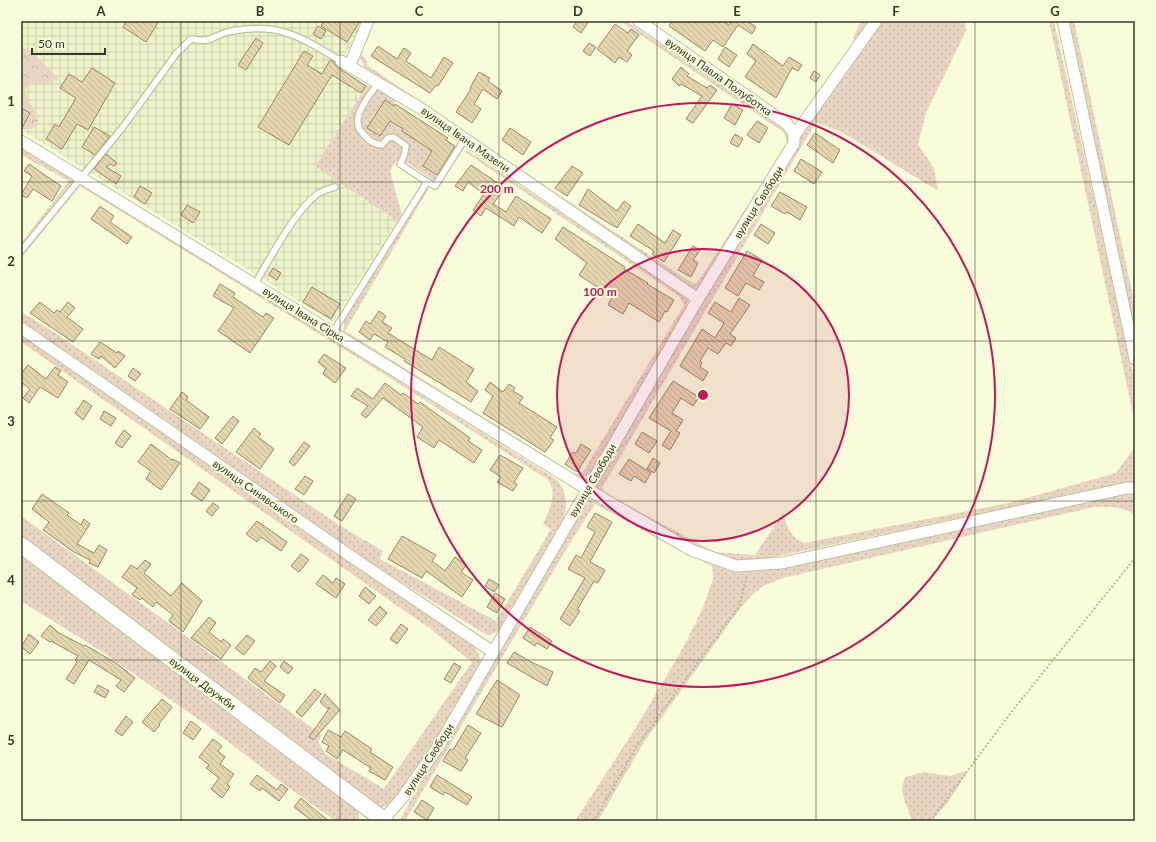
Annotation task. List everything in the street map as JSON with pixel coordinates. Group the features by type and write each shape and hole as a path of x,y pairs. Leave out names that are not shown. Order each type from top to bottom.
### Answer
{"street":[{"path":"346,63 368,21"},
{"name":"вулиця Павла Полуботка","path":"639,21 787,124 793,130 794,136"},
{"name":"вулиця Свободи","path":"384,821 403,797 440,744 698,299 792,147 794,136 876,21"},
{"path":"1063,21 1135,359"},
{"name":"вулиця Івана Мазепи","path":"346,63 420,108 698,299"},
{"name":"вулиця Івана Сірка","path":"21,141 82,177 587,489 691,550 736,566 782,563 1127,488 1135,488"},
{"name":"вулиця Синявського","path":"21,328 352,557 493,652"},
{"name":"вулиця Дружби","path":"21,545 384,821"}],"lane":[{"path":"21,251 140,105 176,54 191,39 205,42 230,31 262,27 298,35 346,63"},
{"path":"378,83 359,113 357,123 360,131 373,144 382,145 388,138 393,137 401,142 406,146 404,156 400,164 427,182 435,186 466,139"},
{"path":"333,332 427,182"},
{"path":"255,284 301,212 315,196 326,189 335,187"}],"path":[{"path":"930,821 1013,710 1135,558"},
{"path":"594,821 637,746 739,606 747,575 751,566"}],"shaded area":[{"path":"21,21 363,21 339,67 367,86 315,166 397,221 333,322 21,130"}],"green space":[{"path":"620,21 626,21 789,133 789,143 701,287 697,289 687,287 365,69 360,57 360,54 366,59 367,65 548,188 692,283 697,283 786,147 786,137 782,131"},
{"path":"861,21 965,21 966,31 926,113 918,144 934,168 938,191 845,134 816,122 602,488 606,494 715,552 755,555 783,513 792,535 804,543 1009,503 1116,473 1135,447 1135,483 1101,488 741,563 695,548 600,493 596,484 808,125 864,46 853,38"},
{"path":"1049,21 1054,21 1135,381 1135,423"},
{"path":"1065,21 1074,21 1135,306 1135,349"},
{"path":"21,46 33,53 58,78 55,81 48,83 34,83 26,87 26,95 38,120 36,126 32,129 21,129"},
{"path":"367,86 383,90 396,99 394,106 385,100 367,128 390,121 421,144 433,149 423,166 437,175 434,181 408,163 396,161 390,171 402,215 397,221 315,166"},
{"path":"21,146 556,479 562,488 565,498 566,508 564,519 497,632 489,635 485,634 369,562 71,355 21,324 21,312 49,329 339,525 383,551 380,559 496,621 551,529 543,524 553,495 551,484 547,479 387,376 80,186 21,258 21,243 69,181 21,155"},
{"path":"468,151 686,296 688,301 683,318 589,474 583,478 577,478 343,333 344,321 365,285 426,189 429,188 345,331 573,473 579,474 583,472 684,305 680,297 465,152"},
{"path":"21,333 470,643 475,648 480,656 480,666 423,760 392,802 387,806 378,807 21,540 21,516 322,735 318,742 326,754 384,789 472,662 429,628 21,342"},
{"path":"1135,493 1135,514 1115,508 1094,507 783,578 763,586 742,606 644,742 598,821 575,821 635,729 683,648 702,610 713,579 712,566 673,547 595,504 570,543 405,821 400,821 409,803 466,709 527,602 577,519 590,501 596,502 712,564 737,572 761,569 1115,495"},
{"path":"21,553 353,804 358,812 360,821 336,821 282,783 201,721 101,651 21,601"},
{"path":"966,771 965,776 946,805 932,821 912,821 904,799 902,788 906,777 924,772 950,776"}],"building":[{"path":"127,21 159,21 146,42 123,27"},
{"path":"324,21 360,21 347,42 321,26"},
{"path":"577,21 589,21 581,33 573,27"},
{"path":"672,21 723,21 729,25 731,21 747,21 756,27 752,34 738,25 723,47 713,40 705,51 669,26"},
{"path":"615,24 628,33 631,29 639,35 627,51 632,55 627,62 619,57 615,63 597,49"},
{"path":"318,26 326,31 321,39 313,34"},
{"path":"256,38 263,43 246,70 238,65"},
{"path":"589,43 596,47 590,56 583,51"},
{"path":"753,44 783,66 789,57 802,65 798,71 792,68 776,98 745,77 756,61 747,54"},
{"path":"378,46 397,59 404,48 411,53 406,61 431,78 444,57 453,63 438,86 436,85 430,93 371,56"},
{"path":"725,47 737,55 729,67 718,59"},
{"path":"304,51 313,56 307,65 322,74 330,60 334,62 337,67 366,86 361,93 332,75 289,145 258,127"},
{"path":"681,67 689,74 687,76 707,88 710,85 717,90 693,123 686,119 702,96 681,84 679,86 672,79"},
{"path":"92,68 115,83 88,130 77,124 62,149 46,139 55,124 59,127 76,98 60,88 69,74 82,82"},
{"path":"814,71 820,75 816,82 810,78"},
{"path":"479,72 490,78 488,81 502,91 497,99 483,89 474,104 481,109 472,123 456,112 471,89 470,88"},
{"path":"385,100 394,106 395,104 448,138 446,140 455,146 437,175 423,166 432,151 402,131 403,129 390,121 380,136 367,128"},
{"path":"732,104 743,110 735,125 724,118"},
{"path":"21,108 30,113 21,130"},
{"path":"757,121 768,128 759,143 747,135"},
{"path":"94,127 110,136 95,155 82,147"},
{"path":"510,128 531,142 523,155 502,140"},
{"path":"815,133 840,150 833,163 807,145"},
{"path":"735,134 743,139 738,147 730,143"},
{"path":"106,154 117,163 114,166 110,164 106,167 121,176 116,184 94,169"},
{"path":"801,159 822,172 814,184 794,171"},
{"path":"29,164 61,186 52,201 33,189 27,198 21,195 32,176 24,171"},
{"path":"471,165 505,188 493,204 506,212 516,196 551,219 542,233 519,217 514,226 486,208 481,216 473,210 484,194 468,182 463,191 455,186"},
{"path":"572,166 583,173 567,196 555,188"},
{"path":"140,186 152,193 145,204 134,197"},
{"path":"588,189 617,211 624,201 631,206 617,228 579,205"},
{"path":"780,192 807,207 800,220 787,212 785,214 771,206"},
{"path":"187,205 200,212 193,223 181,215"},
{"path":"100,206 114,216 110,222 132,237 127,244 91,219"},
{"path":"638,224 665,243 673,230 681,235 664,262 652,254 654,251 630,236"},
{"path":"761,224 775,233 768,244 754,235"},
{"path":"563,227 625,267 624,269 674,300 667,312 665,311 659,322 629,303 623,314 608,305 612,297 579,275 587,263 555,239"},
{"path":"693,246 700,250 693,260 698,263 691,277 678,270"},
{"path":"747,251 762,260 753,276 764,282 759,290 746,283 738,296 725,288"},
{"path":"273,268 281,273 277,280 269,275"},
{"path":"220,284 235,293 233,297 263,317 266,313 274,318 250,353 218,331 234,308 213,296"},
{"path":"312,287 340,304 331,319 303,302"},
{"path":"739,298 750,305 730,334 736,338 731,346 726,343 718,354 708,348 700,361 702,363 700,367 708,372 703,381 680,366 702,329 715,338 724,323 708,313 715,302 731,312"},
{"path":"40,302 54,313 57,310 60,312 68,302 75,308 67,317 83,329 73,342 30,313"},
{"path":"379,311 386,316 382,322 392,328 388,333 432,360 439,347 474,369 466,382 478,391 471,402 404,361 405,359 385,347 388,342 374,334 370,340 359,332 366,321 370,324"},
{"path":"100,342 117,353 118,351 125,356 115,368 101,356 99,359 91,354"},
{"path":"324,354 346,368 335,383 323,374 326,369 318,362"},
{"path":"28,365 46,379 55,367 61,371 58,375 68,382 58,398 40,387 29,403 23,398 30,389 21,382 21,374"},
{"path":"133,368 141,374 135,381 128,376"},
{"path":"673,381 699,397 693,406 681,398 672,413 683,420 676,431 680,433 670,450 662,445 671,431 649,418"},
{"path":"490,382 503,392 509,384 515,388 513,391 523,397 519,403 557,427 550,438 554,440 545,452 483,413 493,396 485,390"},
{"path":"385,383 401,395 403,393 418,404 420,402 470,438 468,441 482,450 474,463 439,440 434,448 417,437 423,427 383,398 366,418 361,414 368,406 351,396 357,388 373,399"},
{"path":"182,392 188,397 186,400 209,417 200,429 170,409"},
{"path":"84,400 92,406 83,420 75,413"},
{"path":"104,411 116,418 111,426 100,419"},
{"path":"233,416 239,421 222,444 215,438"},
{"path":"254,428 261,434 258,437 274,449 260,469 236,452"},
{"path":"124,430 131,436 122,448 115,443"},
{"path":"642,432 657,441 649,453 635,444"},
{"path":"304,442 310,446 294,466 289,462"},
{"path":"151,444 172,460 173,459 180,463 161,490 146,479 151,471 138,462"},
{"path":"581,444 591,450 577,472 565,464 573,452 576,453"},
{"path":"500,455 523,468 514,482 517,484 513,491 497,482 501,477 490,470"},
{"path":"653,458 660,463 654,473 647,469"},
{"path":"629,459 651,473 645,483 634,476 631,481 619,474"},
{"path":"305,476 313,481 304,495 295,489"},
{"path":"199,482 210,490 202,501 191,494"},
{"path":"42,494 69,513 67,515 81,525 84,519 90,524 77,544 94,553 99,545 107,550 98,567 89,563 90,560 74,552 43,530 49,522 32,509"},
{"path":"348,494 356,499 342,521 334,516"},
{"path":"213,503 219,507 212,516 206,511"},
{"path":"595,513 612,522 590,562 605,570 598,583 594,581 577,610 580,611 570,626 560,619 585,578 568,569 576,555 581,558 595,532 587,527"},
{"path":"257,521 287,542 281,551 261,537 257,542 246,534"},
{"path":"402,536 436,555 432,561 445,571 455,557 466,565 461,572 473,580 462,597 426,571 422,578 388,559"},
{"path":"301,554 309,560 299,572 291,566"},
{"path":"145,560 151,564 144,573 171,596 182,583 202,601 183,632 169,621 173,615 156,602 153,607 142,598 140,600 132,595 137,588 122,577 131,565 137,569"},
{"path":"323,575 333,583 336,578 345,584 336,598 316,584"},
{"path":"489,579 499,585 494,592 485,586"},
{"path":"365,587 376,596 369,604 359,596"},
{"path":"495,593 505,599 497,613 487,607"},
{"path":"380,606 387,613 376,626 368,620"},
{"path":"209,617 216,623 209,632 221,642 223,639 231,645 221,659 191,638"},
{"path":"401,624 408,629 397,644 390,639"},
{"path":"50,625 59,633 84,646 85,645 116,663 135,678 124,692 116,686 121,680 89,660 74,684 66,679 77,662 75,660 78,656 41,636"},
{"path":"530,627 552,641 547,649 537,643 535,646 523,638"},
{"path":"29,634 39,642 30,654 21,647"},
{"path":"247,635 255,641 244,655 235,648"},
{"path":"514,652 553,672 547,686 507,663"},
{"path":"270,661 276,666 264,681 285,695 280,703 248,678 255,668 261,672"},
{"path":"284,661 293,668 288,674 280,667"},
{"path":"454,663 461,667 451,683 444,679"},
{"path":"497,680 520,695 502,727 476,714"},
{"path":"98,685 109,691 105,698 94,692"},
{"path":"315,689 321,694 302,717 296,712"},
{"path":"325,694 340,710 313,740 309,737 330,707 328,709 320,702"},
{"path":"162,699 172,707 154,732 142,722"},
{"path":"126,716 133,722 122,736 115,731"},
{"path":"191,721 201,729 193,740 183,733"},
{"path":"468,725 481,733 465,758 468,760 461,771 443,761 450,749 453,750"},
{"path":"328,730 341,737 345,731 372,749 370,752 393,767 385,780 369,771 371,768 343,750 337,759 326,751 329,746 322,742"},
{"path":"213,739 222,746 218,751 225,757 220,764 234,774 227,784 230,787 222,798 211,789 219,778 206,768 209,765 199,757"},
{"path":"257,775 277,790 281,784 288,789 279,801 262,788 260,791 250,784"},
{"path":"437,775 472,797 467,805 445,792 443,795 430,787"},
{"path":"301,798 329,821 312,821 294,807"},
{"path":"422,800 434,808 427,820 414,812"}]}
